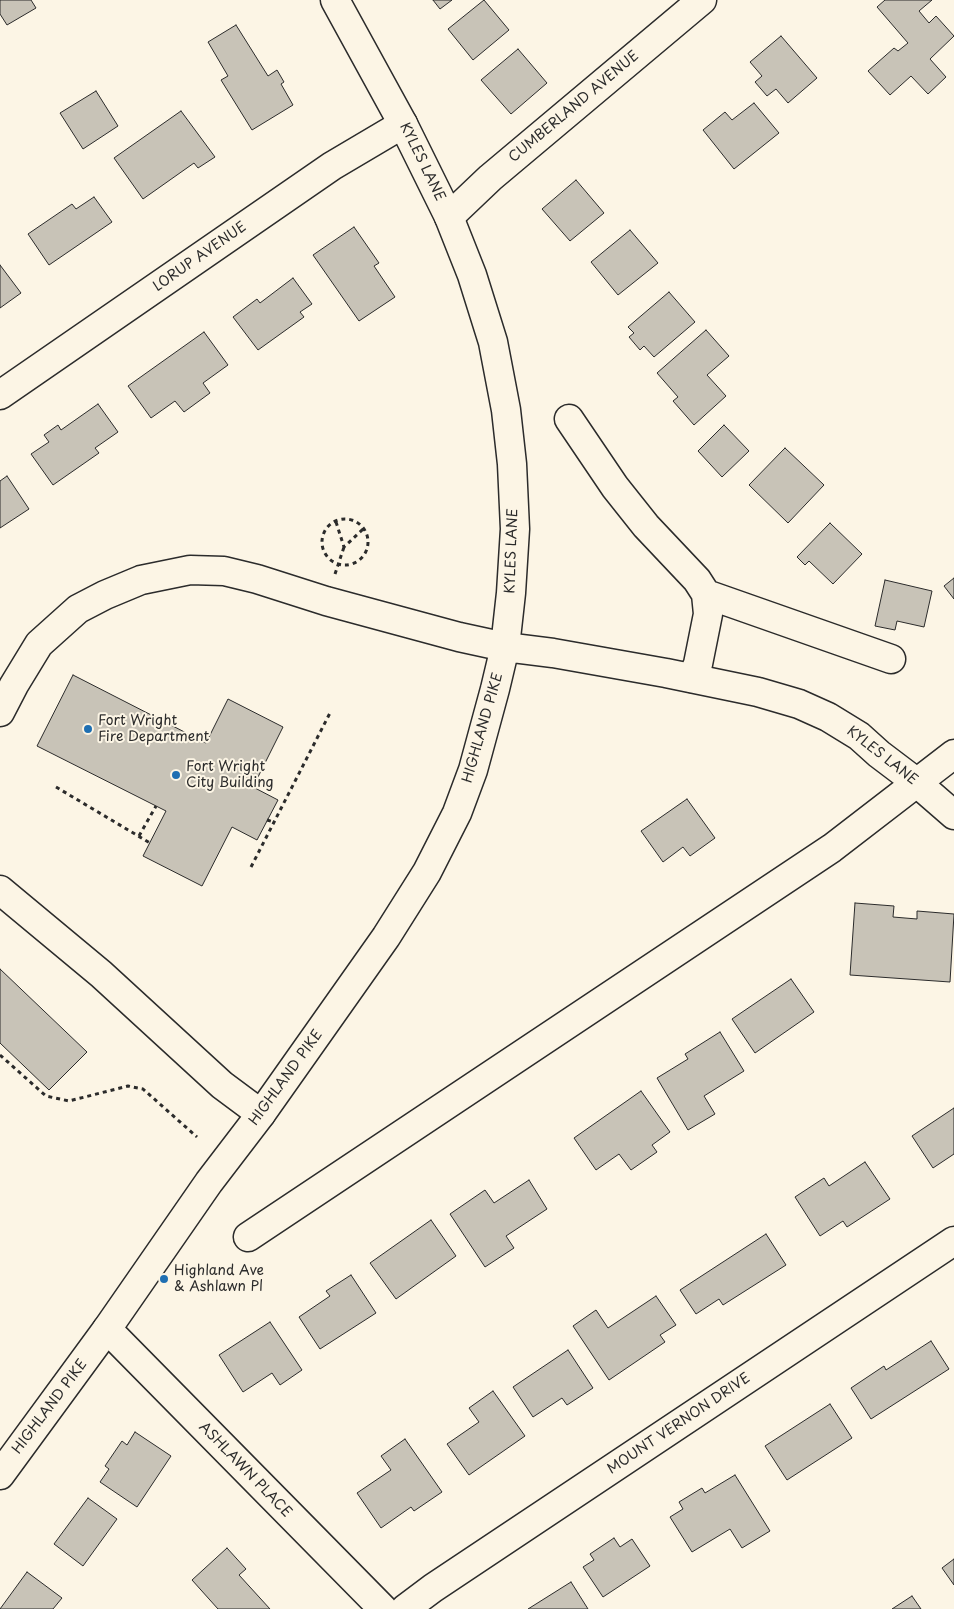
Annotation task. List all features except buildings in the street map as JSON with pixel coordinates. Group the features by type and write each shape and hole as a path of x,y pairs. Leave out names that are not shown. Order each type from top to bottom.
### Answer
{"street":[{"name":"KYLES LANE","path":"336,0 403,124 449,217 472,275 493,342 506,410 512,464 515,529 505,647 554,653 692,678 758,692 799,704 828,717 859,736 954,815"},
{"name":"CUMBERLAND AVENUE","path":"449,217 490,178 702,0"},
{"name":"LORUP AVENUE","path":"0,395 332,166 403,124"},
{"path":"569,419 615,487 646,526 697,580 706,594 708,614 698,664 692,678"},
{"path":"0,712 14,684 39,644 78,609 141,580 190,570 224,571 257,579 319,599 459,637 505,647"},
{"path":"706,594 891,659"},
{"name":"HIGHLAND PIKE","path":"0,1474 107,1330 209,1182 261,1114 386,937 431,864 457,813 473,770 496,690 505,647"},
{"path":"248,1237 832,848 954,754"},
{"path":"0,890 101,974 222,1085 261,1114"},
{"name":"MOUNT VERNON DRIVE","path":"405,1609 433,1588 954,1240"},
{"name":"ASHLAWN PLACE","path":"107,1330 382,1609"}],"path":[{"path":"344,520 358,524 366,535 368,542 364,555 352,564 338,564 331,561 323,548 322,540 325,532 329,526 336,522 344,520"},
{"path":"336,522 344,546 363,529"},
{"path":"252,867 331,711"},
{"path":"56,787 150,842"},
{"path":"139,836 156,806"},
{"path":"267,820 274,822"},
{"path":"0,1055 46,1096 69,1101 128,1086 143,1089 197,1137"}],"place":[{"name":"Fort Wright Fire Department","path":"88,729"},
{"name":"Fort Wright City Building","path":"176,775"},
{"name":"Highland Ave & Ashlawn Pl","path":"164,1279"}]}
